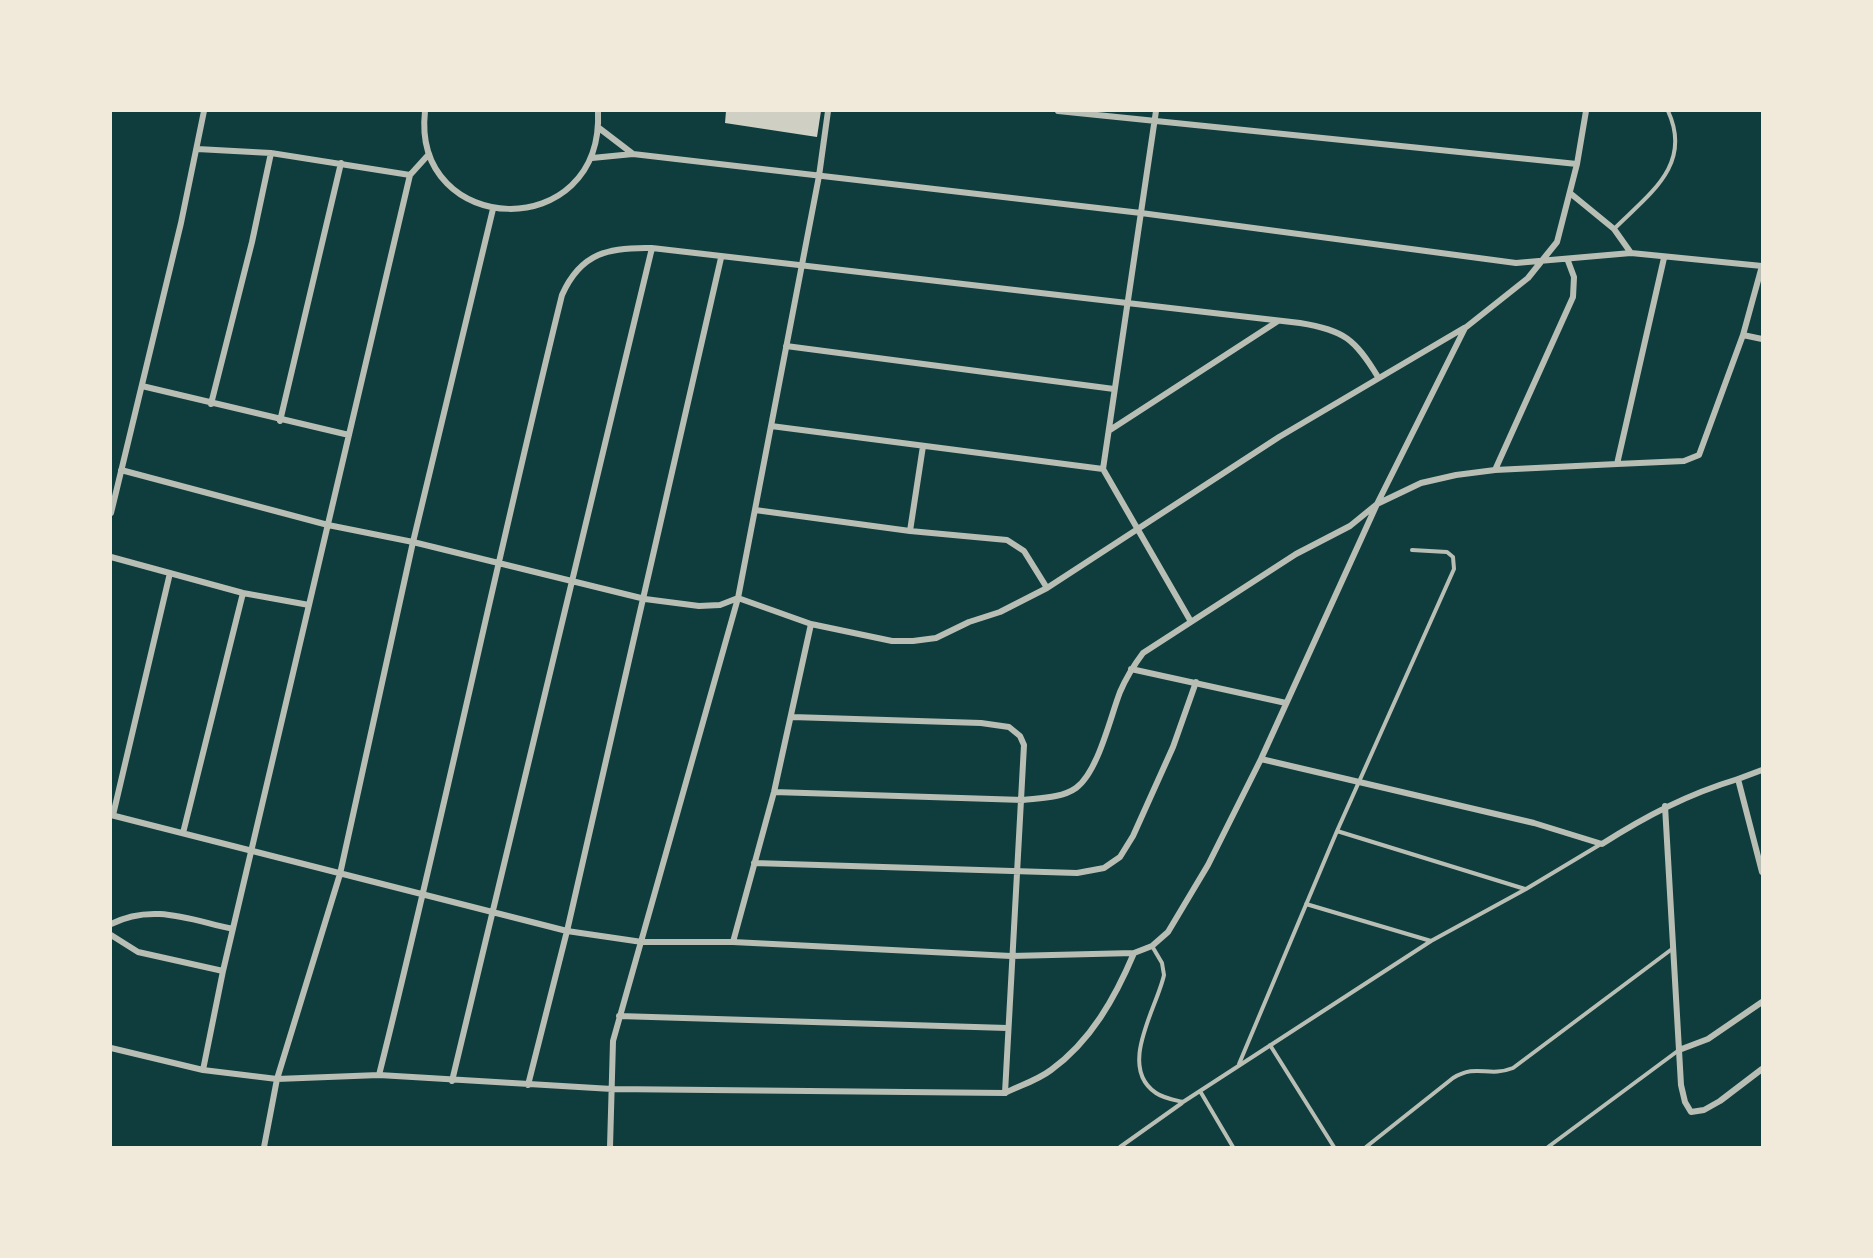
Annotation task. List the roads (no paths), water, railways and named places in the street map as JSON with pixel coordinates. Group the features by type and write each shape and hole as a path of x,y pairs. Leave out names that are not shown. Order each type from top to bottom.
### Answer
{"street":[{"path":"111,513 204,111"},
{"path":"425,111 424,127 429,154 439,173 454,190 472,202 493,209 517,211 540,206 567,189 579,178 592,158 599,128 598,111"},
{"path":"610,1147 613,1041 738,598 819,176 828,111"},
{"path":"1058,111 1577,164"},
{"path":"1156,111 1103,469 1191,620"},
{"path":"122,470 328,525 413,542 645,599 699,606 720,605 738,598 811,624 892,641 936,638 969,622 1000,612 1047,588 1260,449 1378,377 1465,328 1510,293 1544,260 1561,232 1577,164 1586,111"},
{"path":"599,128 633,154"},
{"path":"196,149 271,153 410,175"},
{"path":"211,404 252,242 271,153"},
{"path":"203,1070 223,970 410,175 429,154"},
{"path":"592,158 633,154 1141,213 1506,262 1568,261 1631,253 1762,266 1743,335 1699,455 1684,461 1495,470 1456,475 1421,483 1377,504 1350,526 1296,554 1143,653 1131,669 1088,776 1075,789 1063,794 1023,800 774,792"},
{"path":"280,421 341,163"},
{"path":"1570,193 1614,229 1631,253"},
{"path":"264,1147 277,1079 340,874 413,542 493,209"},
{"path":"379,1075 424,895 497,563 566,285 581,267 600,253 621,248 652,248 721,258 1300,322 1340,332 1356,344 1378,377"},
{"path":"452,1081 495,911 652,248"},
{"path":"528,1085 567,931 645,599 721,258"},
{"path":"1617,464 1665,258"},
{"path":"1495,470 1573,297 1574,277 1568,261"},
{"path":"1110,430 1278,321"},
{"path":"170,573 112,815 567,931 642,942 733,942 1011,956 1134,953 1152,946 1168,932 1208,865 1261,759 1377,504 1465,328"},
{"path":"1743,335 1762,339"},
{"path":"786,346 1114,389"},
{"path":"142,386 280,421 349,435"},
{"path":"771,426 1103,469"},
{"path":"910,531 923,446"},
{"path":"755,510 910,531 1007,540 1024,551 1047,588"},
{"path":"111,557 243,593 309,605"},
{"path":"183,833 243,593"},
{"path":"733,942 774,792 811,624"},
{"path":"1131,669 1196,681 1286,703"},
{"path":"754,863 1019,872 1093,872 1104,868 1120,857 1133,836 1169,757 1196,681"},
{"path":"792,717 981,723 1009,727 1020,736 1024,745 1023,800 1011,956 1005,1093"},
{"path":"1261,759 1534,823 1602,844 1665,807 1705,789 1762,770"},
{"path":"1738,779 1762,872"},
{"path":"1665,807 1681,1085 1685,1102 1691,1112 1704,1110 1762,1069"},
{"path":"111,924 126,916 148,912 233,929"},
{"path":"111,935 138,952 223,970"},
{"path":"111,1048 203,1070 277,1079 379,1075 612,1089 1005,1093 1050,1071 1069,1055 1093,1029 1116,996 1134,953"},
{"path":"1679,1050 1708,1039 1762,1002"},
{"path":"619,1016 1007,1028"}],"lane":[{"path":"1614,229 1668,172 1678,137 1668,111"},
{"path":"1238,1065 1336,831 1454,569 1454,557 1447,552 1412,550"},
{"path":"1336,831 1526,889"},
{"path":"1120,1147 1200,1090 1431,941 1602,844"},
{"path":"1306,904 1431,941"},
{"path":"1152,946 1162,963 1164,975 1139,1045 1139,1066 1148,1086 1158,1095 1183,1102"},
{"path":"1366,1147 1453,1078 1468,1069 1500,1073 1513,1068 1672,948"},
{"path":"1270,1045 1334,1147"},
{"path":"1548,1147 1679,1050"},
{"path":"1200,1090 1233,1147"},
{"path":"1130,1140 1134,1147"}]}
